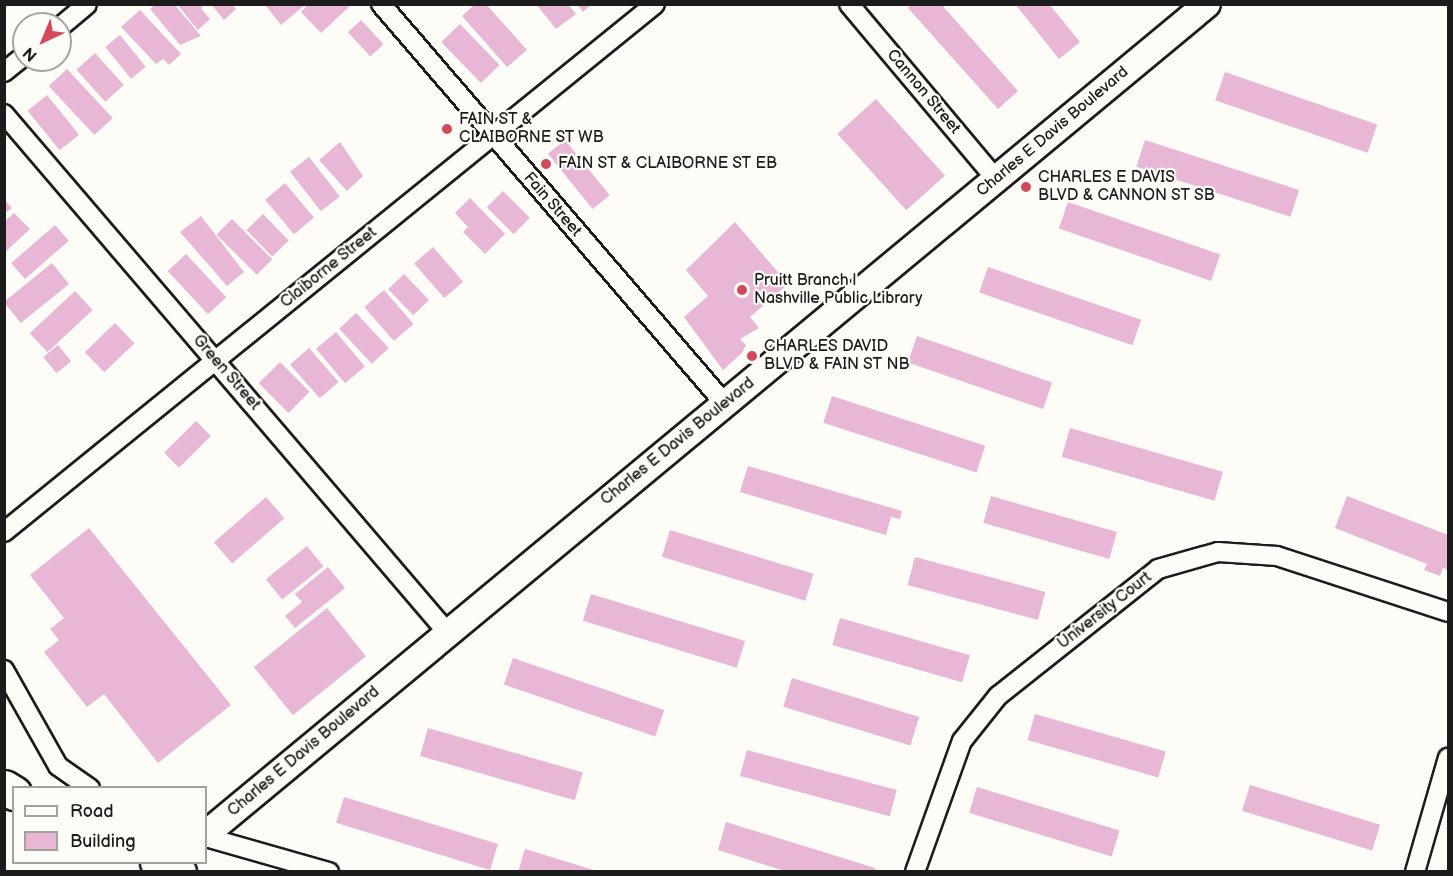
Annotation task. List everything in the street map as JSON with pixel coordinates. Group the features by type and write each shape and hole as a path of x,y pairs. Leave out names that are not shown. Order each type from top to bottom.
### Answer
{"highway":[{"path":"161,864 178,872"}],"street":[{"path":"72,17 87,4"},
{"name":"Fain Street","path":"381,4 492,136 725,404"},
{"name":"Claiborne Street","path":"4,532 655,4"},
{"name":"Cannon Street","path":"849,4 996,178"},
{"name":"Charles E Davis Boulevard","path":"207,834 447,632 1207,4"},
{"name":"Green Street","path":"4,114 447,632"},
{"name":"University Court","path":"915,872 962,741 998,696 1158,569 1218,552 1277,556 1449,612"},
{"path":"4,670 58,766 87,786"},
{"path":"1415,872 1449,758"},
{"path":"207,835 329,872"}],"building":[{"path":"156,4 174,4 201,36 180,45 150,9"},
{"path":"177,4 205,4 201,8 210,19 198,30"},
{"path":"211,4 232,4 236,9 224,20"},
{"path":"268,4 306,4 281,25 266,6"},
{"path":"308,4 347,4 349,7 321,33 301,12"},
{"path":"475,4 486,4 527,50 507,67 462,16"},
{"path":"536,4 568,4 576,14 556,29"},
{"path":"577,4 592,4 583,12"},
{"path":"911,4 941,4 1018,91 998,109 908,8"},
{"path":"1015,4 1049,4 1080,42 1059,59"},
{"path":"140,10 181,54 169,65 163,59 156,64 121,27"},
{"path":"361,20 384,44 370,56 348,32"},
{"path":"460,24 500,65 481,83 441,42"},
{"path":"120,35 146,67 131,79 105,47"},
{"path":"95,53 124,85 105,102 76,70"},
{"path":"64,72 70,72 113,118 94,135 49,86"},
{"path":"1225,72 1377,124 1367,153 1215,100"},
{"path":"47,95 79,135 60,150 28,111"},
{"path":"876,99 945,176 906,210 837,134"},
{"path":"565,140 610,195 593,209 548,154"},
{"path":"1145,140 1299,190 1290,217 1136,167"},
{"path":"340,142 363,176 347,191 319,160"},
{"path":"309,157 340,196 321,211 290,172"},
{"path":"285,183 314,217 294,234 265,200"},
{"path":"503,191 530,218 514,234 487,207"},
{"path":"470,198 505,234 485,254 463,232 468,227 455,213"},
{"path":"4,199 12,208 4,214"},
{"path":"1068,202 1220,254 1211,281 1059,228"},
{"path":"14,213 30,229 4,253 4,222"},
{"path":"263,214 289,241 272,257 246,230"},
{"path":"201,216 244,272 227,286 180,232"},
{"path":"232,219 272,259 257,275 216,235"},
{"name":"Pruitt Branch | Nashville Public Library","path":"735,222 788,284 750,317 759,328 740,339 746,345 742,353 723,370 684,317 708,296 686,270"},
{"path":"55,225 69,241 25,279 11,263"},
{"path":"433,247 463,282 444,298 414,263"},
{"path":"186,254 226,297 208,314 168,271"},
{"path":"52,263 69,284 21,323 4,302"},
{"path":"988,267 1141,320 1132,345 979,293"},
{"path":"404,274 429,300 413,315 388,289"},
{"path":"384,290 414,324 394,341 364,307"},
{"path":"75,291 93,310 47,352 30,333"},
{"path":"356,313 389,348 372,364 339,329"},
{"path":"115,323 134,343 104,372 85,352"},
{"path":"336,332 365,366 345,383 316,349"},
{"path":"917,336 1052,383 1043,409 908,362"},
{"path":"58,345 71,361 56,373 43,357"},
{"path":"309,348 339,382 320,398 290,364"},
{"path":"280,362 310,392 288,413 259,383"},
{"path":"832,396 985,446 976,472 823,423"},
{"path":"196,421 211,436 179,468 164,453"},
{"path":"1070,428 1223,472 1215,501 1062,457"},
{"path":"748,466 902,511 900,519 891,517 886,535 740,492"},
{"path":"991,496 1117,532 1109,559 983,523"},
{"path":"1347,496 1448,535 1448,570 1443,568 1440,576 1424,570 1427,564 1335,528"},
{"path":"266,497 284,518 232,563 214,542"},
{"path":"89,528 231,705 158,763 104,694 87,707 44,652 59,640 50,629 64,618 30,575"},
{"path":"670,530 813,574 805,601 662,557"},
{"path":"307,546 323,566 282,600 266,579"},
{"path":"915,557 1045,592 1038,620 907,585"},
{"path":"328,567 345,588 295,628 285,616 302,602 295,594"},
{"path":"591,594 745,641 737,668 583,621"},
{"path":"327,608 366,656 293,715 254,667"},
{"path":"840,618 970,655 962,682 832,645"},
{"path":"513,658 664,710 655,737 504,684"},
{"path":"792,678 919,717 910,746 783,707"},
{"path":"1035,714 1166,751 1158,777 1028,740"},
{"path":"428,728 583,772 575,800 420,756"},
{"path":"747,750 897,790 890,816 740,776"},
{"path":"1250,785 1380,825 1372,851 1242,811"},
{"path":"977,787 1119,831 1112,856 969,813"},
{"path":"344,797 498,844 490,870 336,823"},
{"path":"726,822 875,868 874,872 788,872 718,850"},
{"path":"525,849 597,871 597,872 518,872"}],"place":[{"name":"FAIN ST & CLAIBORNE ST WB","path":"447,129"},
{"name":"FAIN ST & CLAIBORNE ST EB","path":"546,164"},
{"name":"CHARLES E DAVIS BLVD & CANNON ST SB","path":"1026,187"},
{"name":"Pruitt Branch | Nashville Public Library","path":"742,290"},
{"name":"CHARLES DAVID BLVD & FAIN ST NB","path":"752,356"}]}
